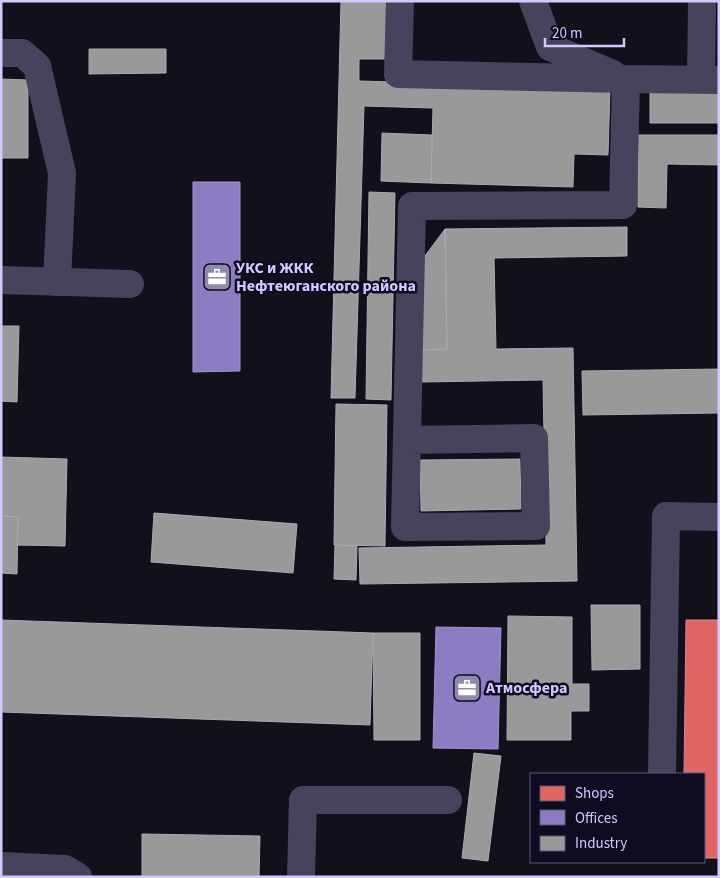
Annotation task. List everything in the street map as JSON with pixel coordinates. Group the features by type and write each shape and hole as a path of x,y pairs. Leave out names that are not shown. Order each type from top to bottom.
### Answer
{"lane":[{"path":"400,1 398,74 710,80 702,1"},
{"path":"533,1 550,47 626,79"},
{"path":"1,53 22,53 37,66 62,172 57,282"},
{"path":"407,440 534,438 536,526 405,527 412,206 623,205 626,79"},
{"path":"1,280 130,284"},
{"path":"662,773 666,516 719,516"},
{"path":"301,877 303,800 448,800"},
{"path":"1,866 65,869 78,877"}],"building: Shops":[{"path":"686,620 719,620 719,858 705,858 705,773 684,773"}],"building: Offices":[{"name":"УКС и ЖКК Нефтеюганского района","path":"193,182 240,182 240,371 193,372"},
{"name":"Атмосфера","path":"436,627 501,628 498,749 433,748"}],"building: Industry":[{"path":"341,1 388,1 387,59 359,59 359,81 610,88 608,155 574,154 573,187 431,183 433,108 364,106 355,398 331,398"},
{"path":"89,49 166,49 166,73 89,74"},
{"path":"1,79 28,80 28,158 1,158"},
{"path":"650,93 719,93 719,123 650,123"},
{"path":"382,133 432,135 431,183 381,181"},
{"path":"638,135 719,135 719,165 667,164 666,208 638,207"},
{"path":"369,192 395,193 391,400 366,399"},
{"path":"627,227 627,256 494,258 496,349 573,348 577,581 360,584 359,548 546,545 543,380 421,382 420,350 447,349 445,229"},
{"path":"445,229 447,349 420,350 419,264"},
{"path":"1,326 19,326 17,402 1,401"},
{"path":"719,369 719,413 583,415 582,371"},
{"path":"336,404 387,405 385,546 334,545"},
{"path":"1,457 67,459 65,546 17,545 18,517 1,516"},
{"path":"520,459 521,509 421,511 420,460"},
{"path":"154,513 297,524 293,573 151,562"},
{"path":"1,516 18,517 17,574 1,573"},
{"path":"335,545 357,546 356,580 334,579"},
{"path":"591,605 640,605 640,669 592,670"},
{"path":"508,616 572,617 572,684 589,684 589,711 571,711 571,740 507,740"},
{"path":"1,620 373,633 370,725 1,712"},
{"path":"373,633 420,633 420,740 374,740"},
{"path":"474,753 501,756 488,861 462,858"},
{"path":"142,834 260,836 259,877 142,877"}],"place":[{"name":"УКС и ЖКК Нефтеюганского района","path":"217,277"},
{"name":"Атмосфера","path":"467,688"}]}
